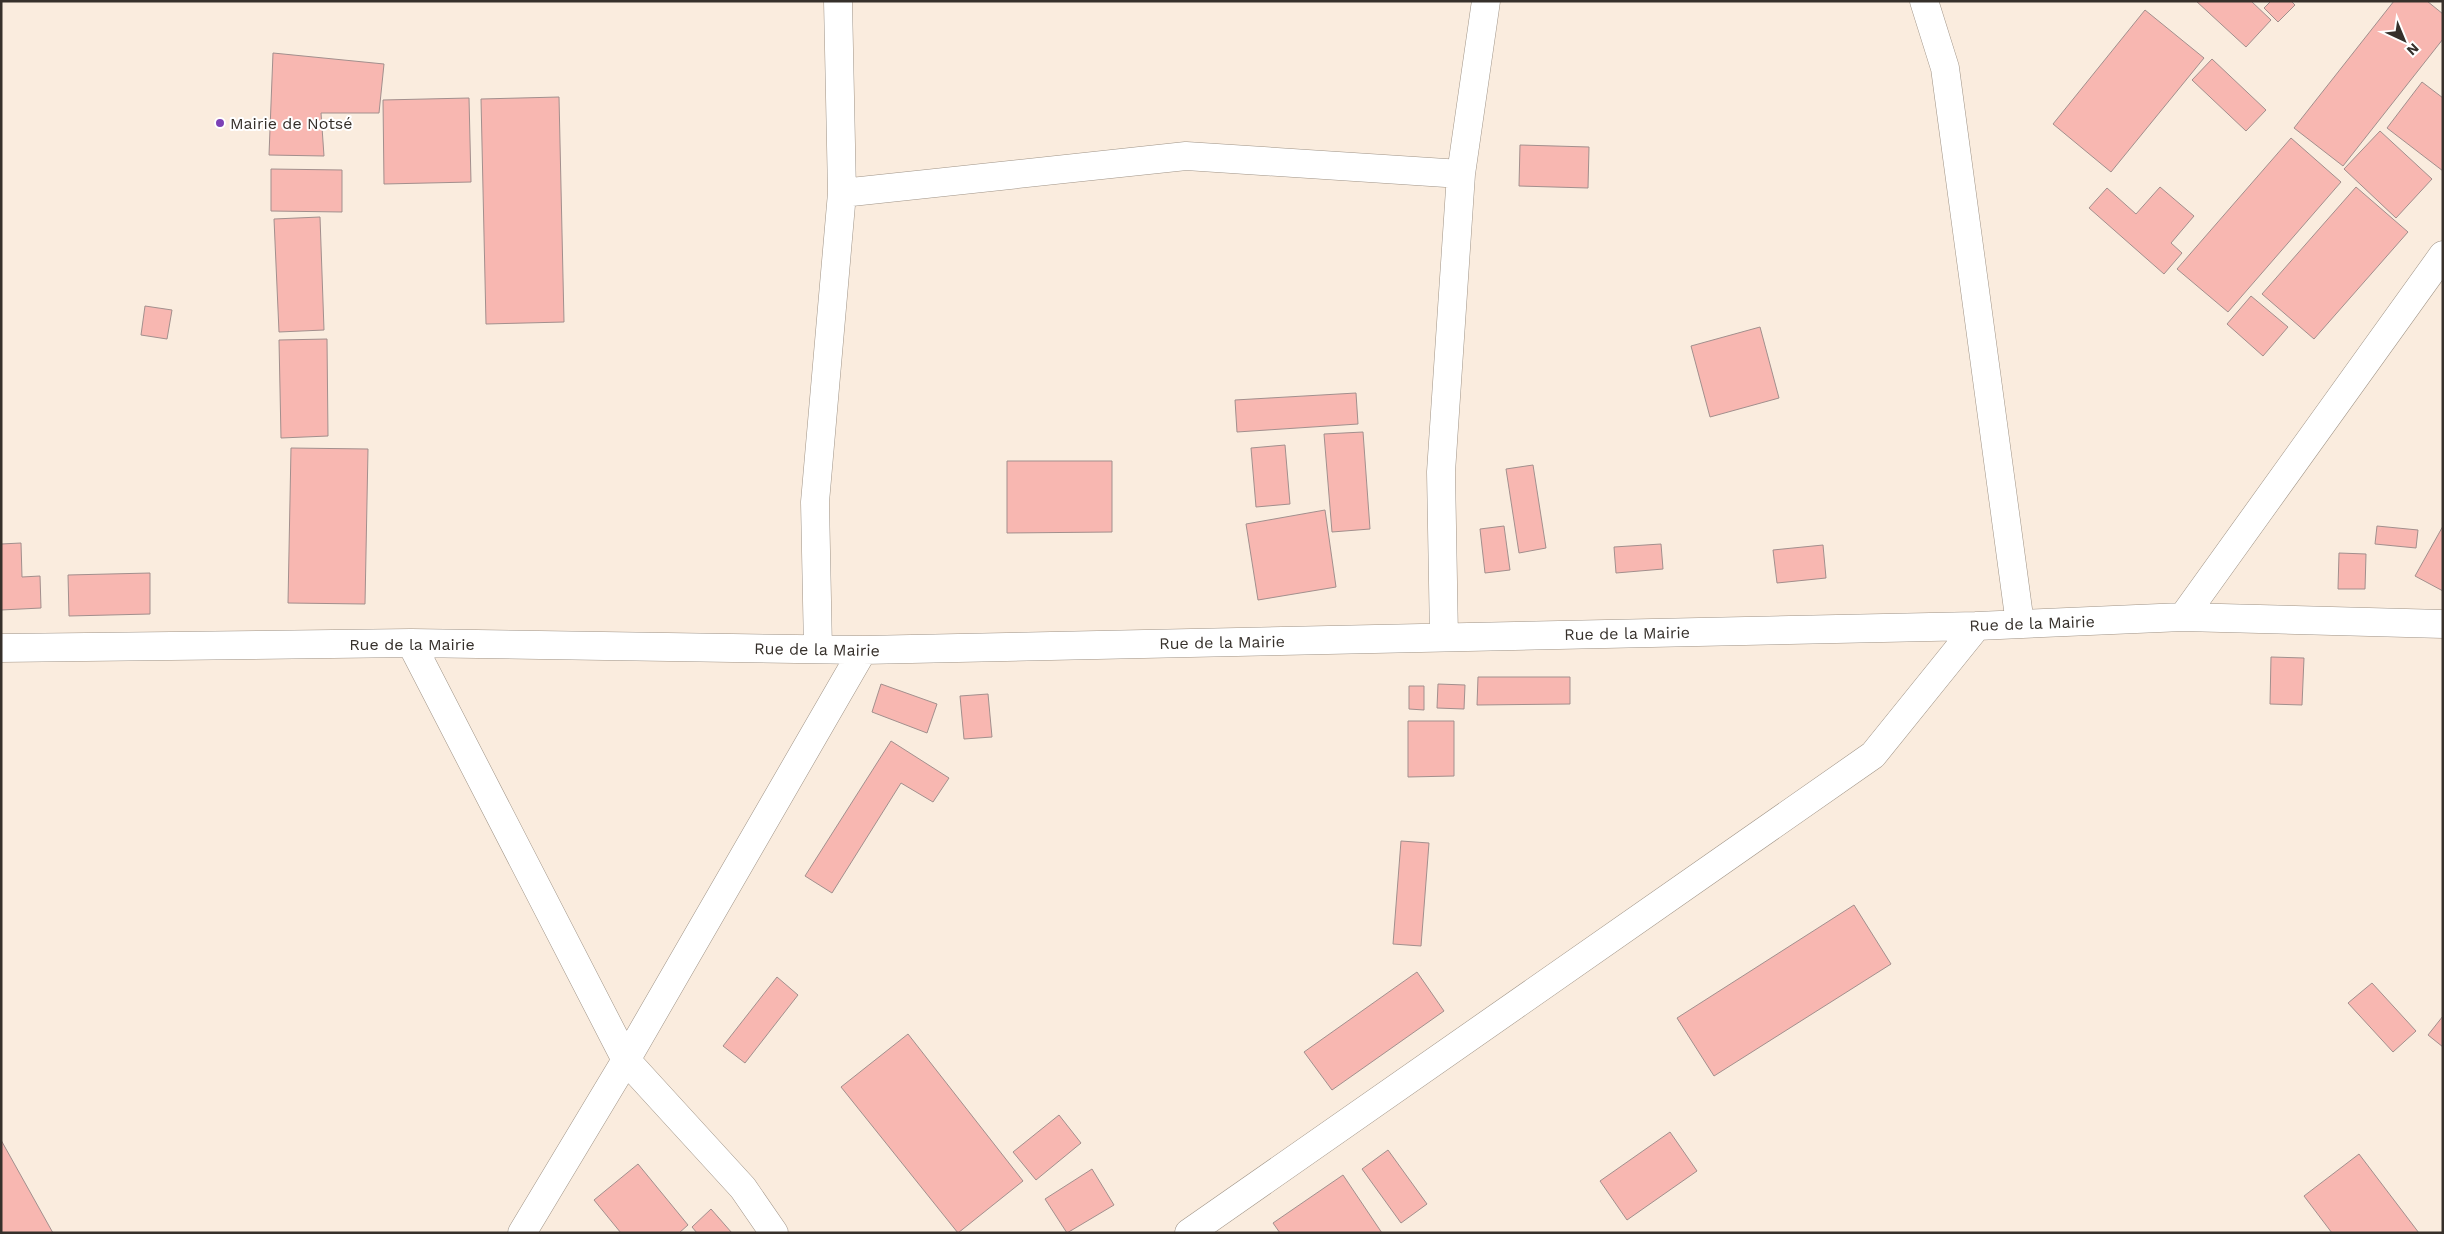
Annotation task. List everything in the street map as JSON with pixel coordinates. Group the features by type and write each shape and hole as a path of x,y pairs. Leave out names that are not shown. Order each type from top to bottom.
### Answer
{"street":[{"path":"818,649 816,502 842,194 838,1"},
{"path":"1444,637 1441,472 1461,174 1486,1"},
{"path":"1924,1 1944,68 2020,624"},
{"path":"842,194 1186,156 1461,174"},
{"path":"2183,617 2443,256"},
{"name":"Rue de la Mairie","path":"1,648 411,643 863,650 1977,626 2183,617 2443,624"},
{"path":"1189,1233 1873,755 1977,626"},
{"path":"411,643 626,1060 743,1188 774,1233"},
{"path":"522,1233 626,1060 863,650"}],"building":[{"path":"2196,1 2251,1 2271,20 2246,47"},
{"path":"2271,1 2291,1 2295,5 2278,22 2264,8"},
{"path":"2394,1 2427,1 2443,14 2443,39 2343,166 2294,128"},
{"path":"2145,10 2204,58 2111,172 2053,124"},
{"path":"273,53 384,64 379,113 321,113 324,156 269,155"},
{"path":"2212,59 2266,110 2246,131 2192,80"},
{"path":"2422,82 2443,98 2443,171 2387,128"},
{"path":"559,97 564,322 486,324 481,99"},
{"path":"469,98 471,182 384,184 383,100"},
{"path":"2380,131 2432,179 2396,218 2344,169"},
{"path":"2291,138 2341,182 2228,312 2177,269"},
{"path":"1520,145 1589,147 1588,188 1519,186"},
{"path":"271,169 342,170 342,212 271,211"},
{"path":"2160,187 2194,216 2171,243 2182,253 2164,274 2089,208 2107,188 2136,214"},
{"path":"2356,187 2408,232 2314,339 2262,294"},
{"path":"320,217 324,330 279,332 274,219"},
{"path":"2251,296 2288,327 2263,356 2227,324"},
{"path":"145,306 172,310 167,339 141,335"},
{"path":"1760,327 1779,398 1710,417 1691,346"},
{"path":"327,339 328,436 281,438 279,340"},
{"path":"1356,393 1358,424 1237,432 1235,400"},
{"path":"1363,432 1370,529 1332,532 1324,434"},
{"path":"1285,445 1290,504 1256,507 1251,448"},
{"path":"291,448 368,449 365,604 288,603"},
{"path":"1007,461 1112,461 1112,532 1007,533"},
{"path":"1533,465 1546,548 1519,553 1506,469"},
{"path":"1325,510 1336,587 1258,600 1246,524"},
{"path":"1504,526 1510,570 1485,573 1480,529"},
{"path":"2377,526 2418,530 2416,548 2375,544"},
{"path":"2443,526 2443,591 2415,576"},
{"path":"21,543 22,577 40,576 41,608 1,610 1,544"},
{"path":"1661,544 1663,569 1616,573 1614,547"},
{"path":"1823,545 1826,578 1777,583 1773,550"},
{"path":"2339,553 2366,554 2365,589 2338,589"},
{"path":"150,573 150,614 69,616 68,575"},
{"path":"2271,657 2304,658 2302,705 2270,704"},
{"path":"1478,677 1570,677 1570,704 1477,705"},
{"path":"881,684 937,704 927,733 872,712"},
{"path":"1438,684 1465,685 1464,709 1437,708"},
{"path":"1409,686 1424,686 1424,710 1409,709"},
{"path":"988,694 992,737 964,739 960,696"},
{"path":"1408,721 1454,721 1454,776 1408,777"},
{"path":"891,741 949,778 933,802 901,783 832,893 805,876"},
{"path":"1401,841 1429,843 1421,946 1393,944"},
{"path":"1854,905 1891,964 1714,1076 1677,1018"},
{"path":"1417,972 1444,1011 1332,1090 1304,1052"},
{"path":"777,977 798,995 745,1063 723,1046"},
{"path":"2372,983 2416,1031 2393,1052 2348,1003"},
{"path":"2443,1016 2443,1047 2428,1035"},
{"path":"908,1034 1023,1181 958,1233 841,1087"},
{"path":"1059,1115 1081,1143 1036,1180 1013,1152"},
{"path":"1670,1132 1697,1171 1627,1220 1600,1181"},
{"path":"1,1140 53,1233 1,1233"},
{"path":"1388,1150 1427,1204 1401,1223 1362,1169"},
{"path":"2359,1154 2419,1233 2332,1233 2304,1196"},
{"path":"638,1164 688,1225 679,1233 621,1233 594,1200"},
{"path":"1092,1169 1114,1205 1067,1233 1045,1199"},
{"path":"1343,1175 1382,1233 1280,1233 1273,1223"},
{"path":"711,1209 732,1233 697,1233 692,1227"}],"place":[{"name":"Mairie de Notsé","path":"220,123"}]}
